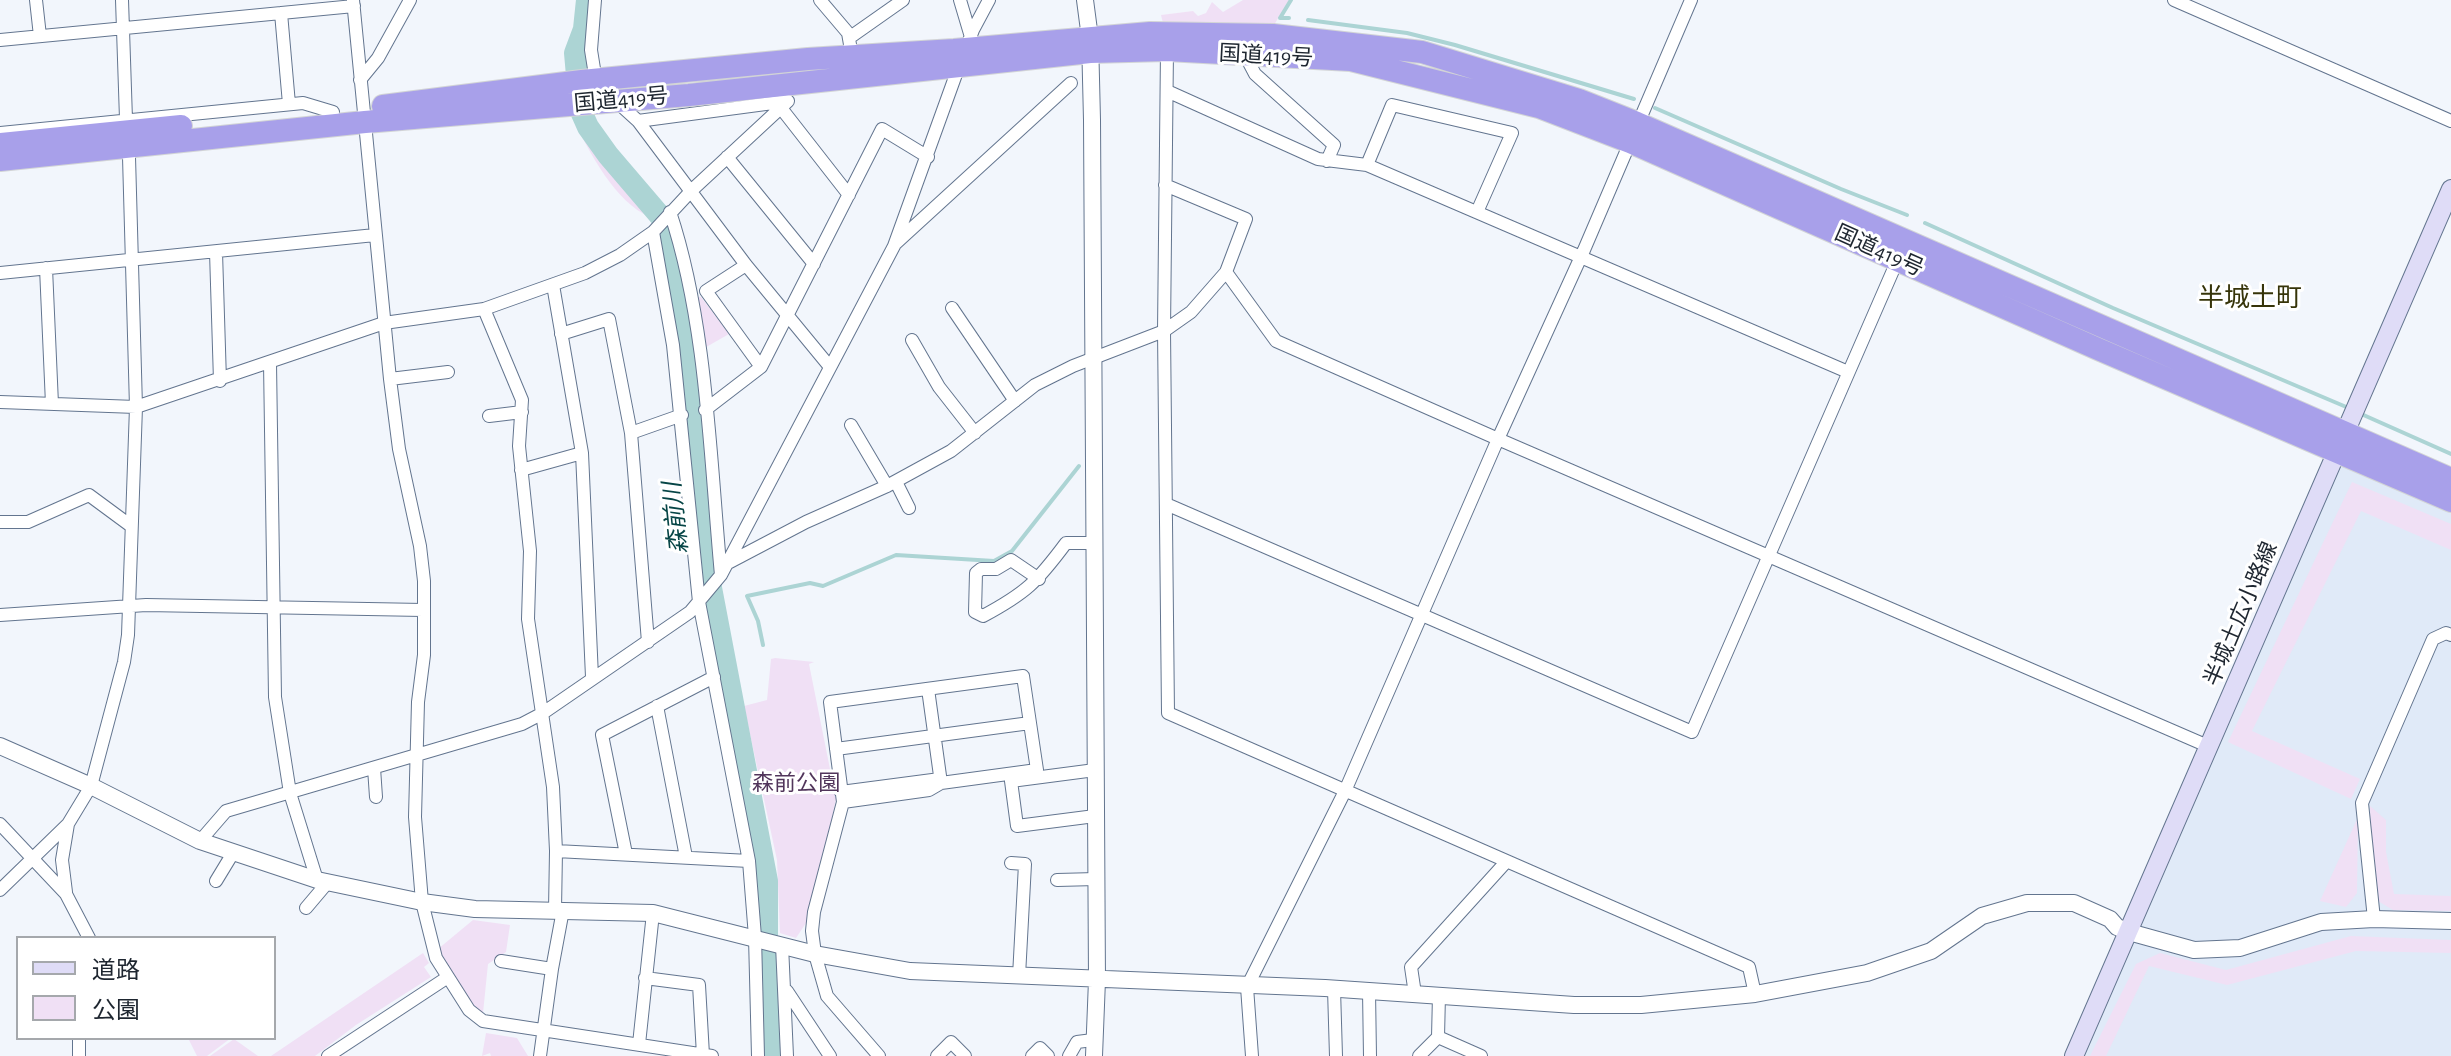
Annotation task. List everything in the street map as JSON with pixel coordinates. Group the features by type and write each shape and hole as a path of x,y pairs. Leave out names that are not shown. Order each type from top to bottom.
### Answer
{"highway":[{"name":"国道419号","path":"1090,45 1150,33 1273,35 1422,52 1579,100 1634,133 1898,259 2098,349 2348,427 2451,501"},
{"name":"国道419号","path":"0,160 364,115 581,80 850,47 965,51 1090,45 1351,60 1634,133 2348,427 2451,479"},
{"name":"国道419号","path":"364,115 536,107 689,95 965,51"},
{"name":"国道419号","path":"0,144 333,119"}],"main road":[{"name":"半城土広小路線","path":"2074,1056 2451,189"}],"street":[{"path":"36,0 40,36"},
{"path":"122,0 126,119"},
{"path":"360,80 378,58 410,0"},
{"path":"581,80 591,50 595,0"},
{"path":"820,0 848,33 850,47"},
{"path":"850,47 903,0"},
{"path":"960,0 965,51"},
{"path":"200,841 226,811 522,724 543,713 690,612 728,563 894,246 965,51 989,0"},
{"path":"1069,1056 1077,1042 1094,1048 1097,980 1090,45 1085,0"},
{"path":"1252,1056 1247,987 1345,791 1584,250 1689,3 1674,0"},
{"path":"2174,0 2451,121"},
{"path":"0,40 123,29 272,9 354,3 390,379 405,483 420,546 424,581 424,655 418,702 415,817 422,902 436,958 477,1018 639,1044 674,1053 707,1055 699,985 645,978"},
{"path":"272,9 289,104"},
{"path":"1167,50 1164,331 1168,713 1749,967 1755,994"},
{"path":"1245,55 1255,74 1334,145 1327,161"},
{"path":"894,246 1071,83"},
{"path":"1167,91 1318,159 1367,165 1848,372"},
{"path":"604,101 638,121 746,265 830,367"},
{"path":"0,402 136,407 384,323 484,309 553,285 620,255 653,232 692,190 788,101 638,121"},
{"path":"0,133 303,103 333,119 311,138 0,169"},
{"path":"1367,165 1392,105 1512,133 1477,212"},
{"path":"781,108 849,195"},
{"path":"705,410 761,367 882,129 928,157"},
{"path":"0,890 68,824 91,786 124,662 129,608 136,407 129,157"},
{"path":"727,157 814,264"},
{"path":"728,563 806,522 891,484 951,451 1035,385 1164,331 1191,312 1226,272 1246,219 1165,185"},
{"path":"670,212 684,253 698,338 721,575"},
{"path":"653,232 682,415 699,602 749,861 755,937 758,1056"},
{"path":"0,273 375,235"},
{"path":"216,252 220,381"},
{"path":"1166,504 1692,732 1898,259"},
{"path":"746,265 706,291 761,367"},
{"path":"46,268 52,404"},
{"path":"1226,272 1276,341 2210,747"},
{"path":"553,285 582,453 592,677"},
{"path":"952,308 1015,401"},
{"path":"484,309 522,400 519,446 530,551 528,619 553,787 559,910 540,1056"},
{"path":"561,334 609,319 631,433 648,642"},
{"path":"912,340 939,387 975,433"},
{"path":"270,363 275,697 290,793 322,881"},
{"path":"390,379 448,372"},
{"path":"489,416 522,412"},
{"path":"631,433 682,415"},
{"path":"851,425 909,508"},
{"path":"521,470 582,453"},
{"path":"0,522 28,522 89,495 131,526"},
{"path":"1039,579 1011,560 996,569 981,569 976,573 975,612 983,616 1039,579 1066,543 1093,543"},
{"path":"0,615 146,605 423,610"},
{"path":"2374,919 2362,803 2433,639 2446,633 2451,635"},
{"path":"842,797 929,790 940,781 1037,770 1023,676 830,702 842,797 814,912 812,931 815,954 827,996 879,1056"},
{"path":"626,854 602,735 714,677"},
{"path":"928,689 940,781"},
{"path":"657,706 686,857"},
{"path":"836,749 1030,723"},
{"path":"0,746 91,786 200,841 322,881 422,902 475,909 653,913 815,954 910,971 1334,989 1574,1005 1641,1005 1755,994 1867,973 1944,945 1982,916 2027,903 2074,903 2110,919 2117,927 2129,932 2194,950 2240,948 2321,922 2374,919 2451,921"},
{"path":"374,768 376,797"},
{"path":"1095,770 1011,781 1017,826 1095,816"},
{"path":"0,824 66,894 88,936"},
{"path":"66,894 62,860 68,824"},
{"path":"556,851 749,861"},
{"path":"216,881 233,853"},
{"path":"1415,994 1411,967 1506,862"},
{"path":"1011,863 1025,864 1019,976"},
{"path":"1057,880 1096,879"},
{"path":"306,908 322,881"},
{"path":"639,1044 653,913"},
{"path":"782,945 787,1056"},
{"path":"501,961 552,969"},
{"path":"328,1056 448,977"},
{"path":"785,988 830,1056"},
{"path":"1334,989 1336,1056"},
{"path":"1369,991 1370,1056"},
{"path":"1419,1056 1438,1037 1439,995"},
{"path":"1438,1037 1481,1056"},
{"path":"614,1056 616,1041"},
{"path":"937,1056 951,1042 965,1056"},
{"path":"1032,1056 1040,1048 1048,1056"}],"shaded area":[{"path":"2341,460 2451,507 2451,1056 2083,1056"}],"green space":[{"path":"1243,0 1289,0 1274,25 1163,23 1161,15 1193,11 1198,16 1206,13 1212,2 1223,12"},
{"path":"574,121 585,125 607,157 652,209 650,217 637,210 615,188"},
{"path":"693,297 701,297 729,334 701,350"},
{"path":"2352,482 2451,524 2451,550 2361,511 2252,731 2360,779 2351,799 2228,742"},
{"name":"森前公園","path":"771,659 814,662 809,664 836,799 815,896 806,923 796,938 780,933 777,860 744,706 767,700"},
{"path":"2370,806 2386,820 2386,852 2394,894 2451,896 2451,911 2393,910 2378,901 2371,850"},
{"path":"2358,817 2357,893 2346,907 2320,901"},
{"path":"473,920 510,925 506,952 488,964 483,1013 473,1006 438,949"},
{"path":"2351,936 2451,940 2451,953 2356,951 2227,985 2149,966 2106,1056 2090,1056 2136,964 2160,953 2226,970"},
{"path":"423,953 429,963 424,967 431,977 356,1025 315,1056 271,1056"},
{"path":"486,1033 517,1038 528,1056 491,1056 490,1053 482,1056"},
{"path":"189,1040 228,1040 207,1056 197,1056"},
{"path":"235,1040 258,1056 210,1056"}],"waterway":[{"name":"森前川","path":"587,0 584,29 575,53 580,109 588,127 608,155 661,217 673,254 686,341 708,572 767,881 767,955 772,1007 770,1056"},
{"path":"1289,18 1280,18 1291,0"},
{"path":"1308,20 1407,33 1634,99"},
{"path":"1655,108 1907,215"},
{"path":"1925,223 2113,308 2351,409"},
{"path":"2359,413 2451,454"},
{"path":"763,645 758,621 747,596 810,583 823,586 896,555 994,561 1012,551 1079,466"}],"district":[{"name":"半城土町","path":"2250,298"}]}
